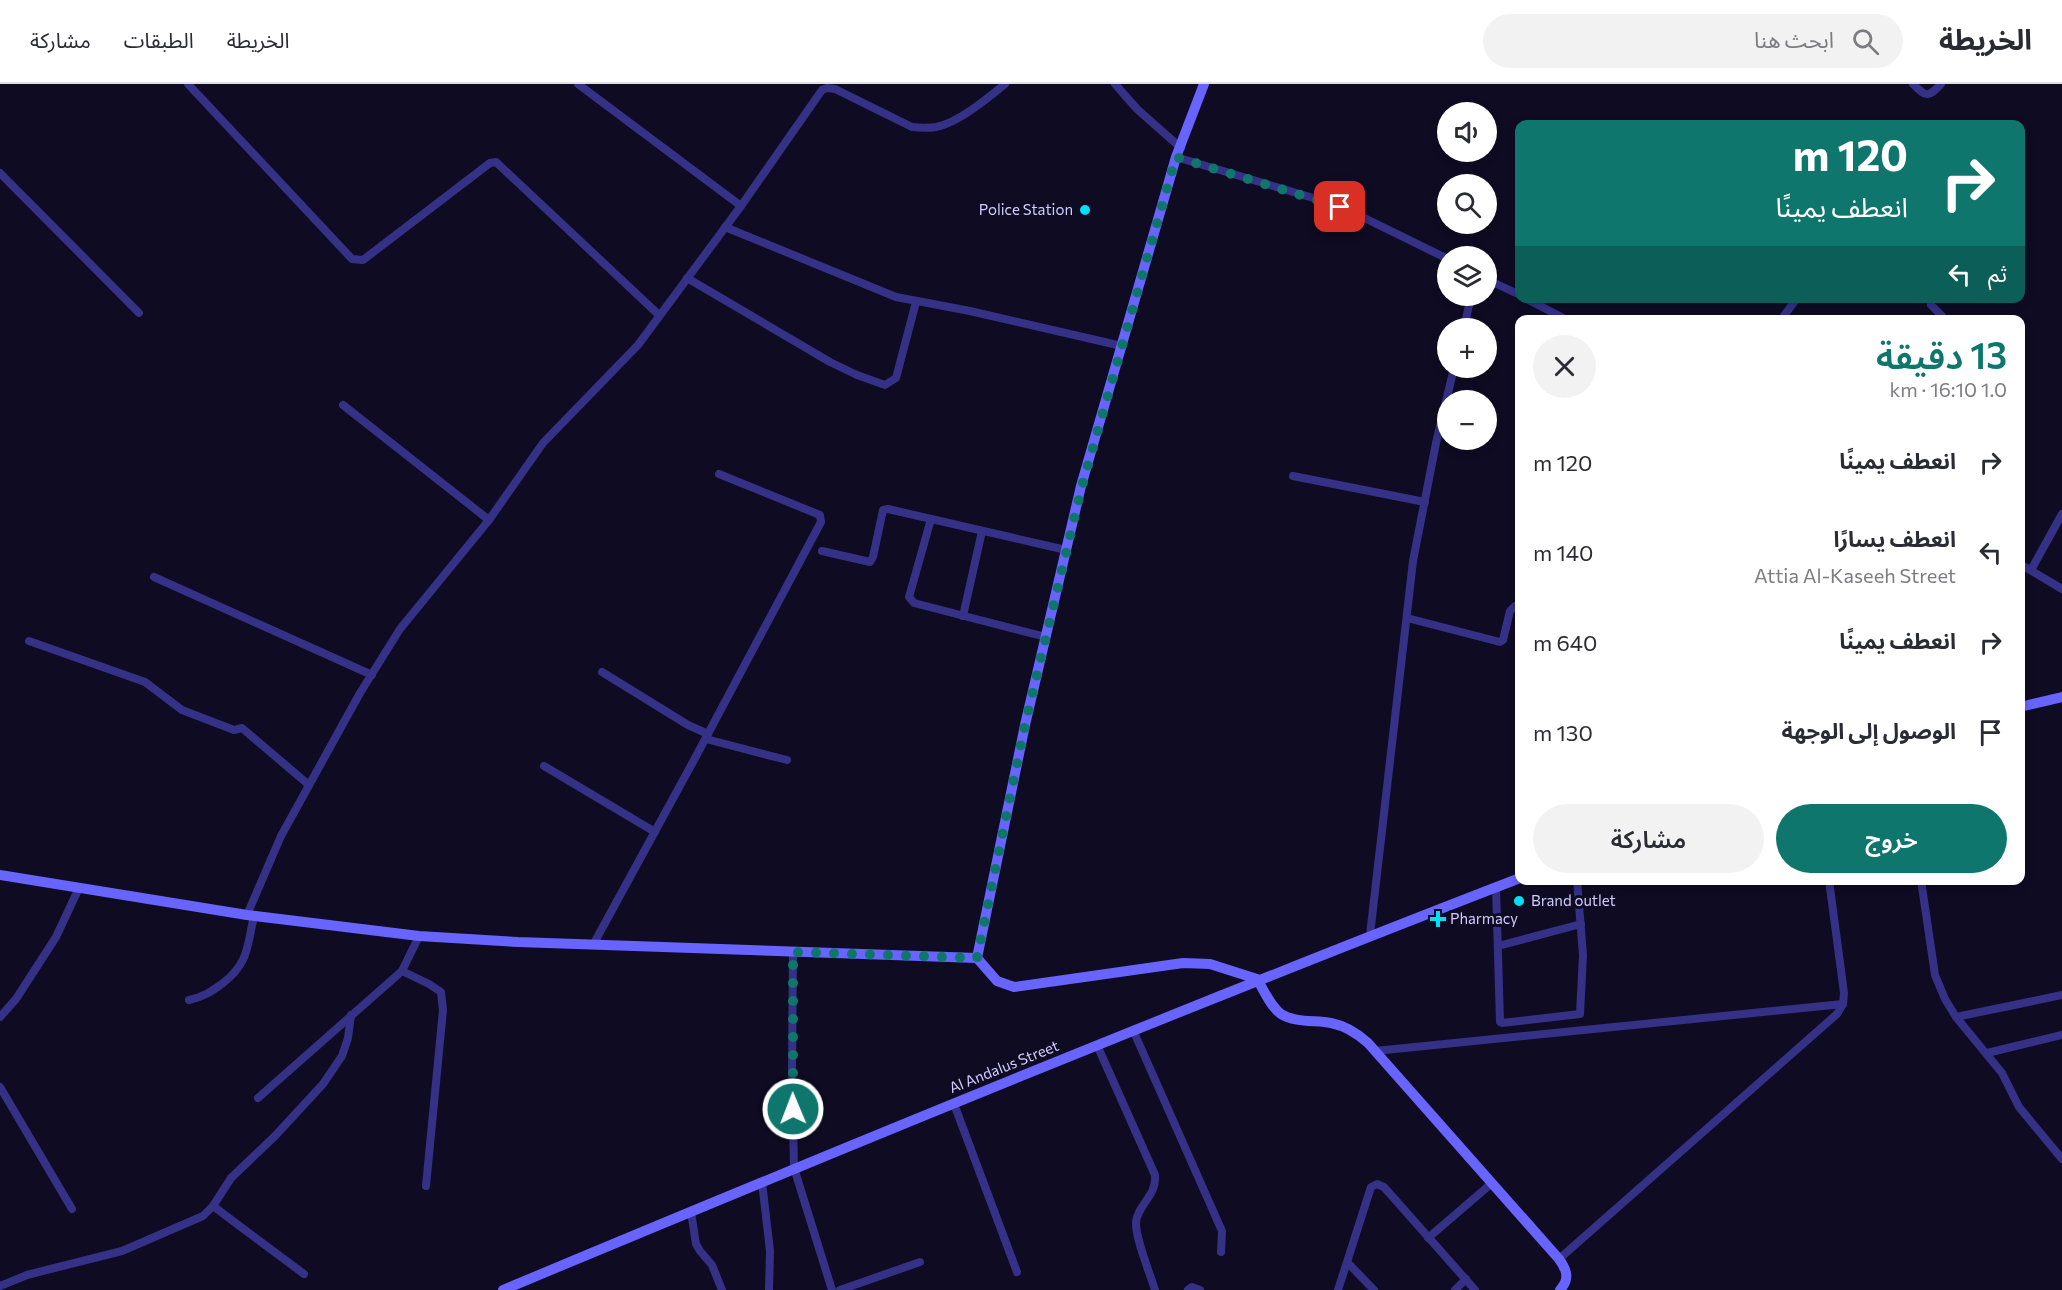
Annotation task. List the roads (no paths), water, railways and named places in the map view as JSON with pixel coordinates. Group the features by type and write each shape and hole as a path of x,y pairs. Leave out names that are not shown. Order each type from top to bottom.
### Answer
{"main road":[{"path":"977,958 1025,725 1082,486 1178,152 1204,84"},
{"path":"2025,706 2062,696"},
{"path":"0,875 251,916 419,936 593,945 977,958 997,981 1014,987 1183,963 1210,964 1257,980 1274,1006 1283,1015 1300,1020 1332,1023 1358,1034 1559,1259 1567,1275 1560,1290"},
{"name":"Al Andalus Street","path":"503,1290 1133,1030 1515,880"}],"street":[{"path":"188,84 352,259 363,260 490,163 496,162 659,315"},
{"path":"578,84 741,206"},
{"path":"189,1000 211,993 238,970 244,959 251,916 281,836 400,629 489,520 543,443 638,345 741,206 822,90 836,89 912,128 921,128 938,127 953,120 1005,84"},
{"path":"1115,84 1178,152 1340,207 1437,254"},
{"path":"1913,84 1920,91 1928,94 1932,94 1941,84"},
{"path":"0,173 139,313"},
{"path":"725,227 896,297 970,311 1122,346"},
{"path":"687,278 830,362 885,385 896,378 916,302"},
{"path":"1497,284 1515,294"},
{"path":"1535,303 1558,315"},
{"path":"1931,305 1941,315"},
{"path":"1370,935 1413,561 1452,378"},
{"path":"343,405 489,520"},
{"path":"593,945 821,522 820,515 719,474"},
{"path":"1293,476 1425,502"},
{"path":"822,551 870,562 883,510 888,509 1066,550"},
{"path":"2031,570 2062,514"},
{"path":"931,519 909,597 914,603 1046,637"},
{"path":"963,616 982,531"},
{"path":"2025,567 2062,589"},
{"path":"154,577 372,675"},
{"path":"1407,618 1500,642 1503,640 1510,612 1515,606"},
{"path":"29,641 145,682 188,713 234,730 242,728 309,785"},
{"path":"602,672 707,736 787,760"},
{"path":"544,766 655,832"},
{"path":"1496,887 1500,1023 1578,1016 1581,1012 1583,955 1577,885"},
{"path":"1559,1259 1837,1014 1843,1004 1843,980 1830,885"},
{"path":"1922,885 1935,975 1945,999 1956,1017 2009,1083 2019,1107 2062,1159"},
{"path":"0,1017 16,999 56,936 79,888"},
{"path":"1498,946 1581,924"},
{"path":"258,1098 402,971 419,936"},
{"path":"793,952 794,1168 832,1290"},
{"path":"402,971 441,992 443,1010 426,1186"},
{"path":"1956,1017 2062,995"},
{"path":"1375,1051 1843,1004"},
{"path":"0,1286 27,1275 130,1248 198,1220 213,1206 231,1178 275,1136 323,1084 342,1056 348,1038 351,1015"},
{"path":"1133,1030 1222,1231 1221,1252"},
{"path":"1987,1053 2062,1035"},
{"path":"1097,1045 1155,1175 1156,1184 1138,1214 1136,1222 1155,1290"},
{"path":"0,1087 72,1209"},
{"path":"954,1104 1017,1272"},
{"path":"762,1182 770,1251 769,1290"},
{"path":"1428,1238 1492,1183"},
{"path":"1338,1290 1371,1187 1377,1184 1383,1187 1475,1290"},
{"path":"213,1206 304,1274"},
{"path":"691,1212 696,1244 712,1265 722,1290"},
{"path":"840,1290 920,1262"},
{"path":"1348,1263 1374,1290"},
{"path":"1455,1290 1466,1279"},
{"path":"1188,1290 1192,1287 1200,1290"}],"place":[{"name":"Police Station","path":"1085,210"},
{"name":"Brand outlet","path":"1519,901"},
{"name":"Pharmacy","path":"1438,919"}]}
